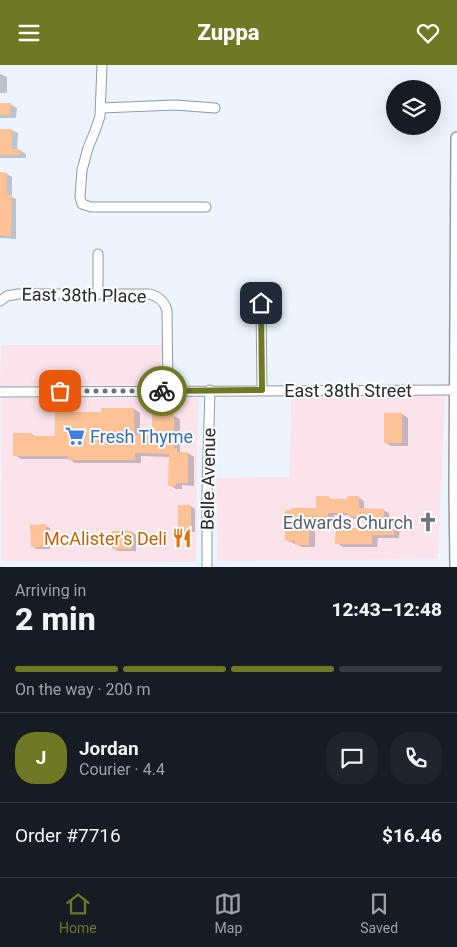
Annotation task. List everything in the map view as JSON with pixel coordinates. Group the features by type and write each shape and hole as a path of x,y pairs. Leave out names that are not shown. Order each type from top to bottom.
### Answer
{"main road":[{"path":"456,567 457,138"}],"street":[{"path":"102,65 101,108 98,123 88,147 82,170 80,197 82,204 91,207 206,207"},
{"path":"101,108 175,105 215,108"},
{"path":"98,254 98,294"},
{"name":"East 38th Place","path":"0,301 12,295 149,294 155,296 164,302 168,316 168,391"},
{"path":"261,303 262,390"},
{"name":"Belle Avenue","path":"207,567 210,390"},
{"name":"East 38th Street","path":"0,391 456,390"}],"shaded area":[{"path":"1,345 162,345 160,385 0,386"},
{"path":"445,394 438,559 218,561 216,478 290,477 291,397"},
{"path":"1,398 198,398 196,562 2,561"}],"building":[{"path":"0,103 11,103 10,115 0,115"},
{"path":"0,129 12,129 12,149 20,149 20,155 0,155"},
{"path":"0,172 7,173 7,195 12,195 11,236 0,236"},
{"path":"101,408 134,408 134,435 152,435 152,414 174,414 174,448 177,448 177,452 188,452 188,483 176,483 176,486 168,486 169,454 135,453 135,460 68,460 68,456 13,456 13,433 32,433 32,436 55,436 55,412 101,412"},
{"path":"384,413 402,413 402,443 384,443"},
{"path":"316,496 329,496 329,499 347,499 347,496 359,496 359,508 384,509 384,521 394,522 394,535 372,535 372,544 335,544 336,529 366,528 366,517 347,516 347,513 328,513 328,517 309,517 309,545 295,545 295,541 285,541 285,510 291,510 291,508 316,508"},
{"path":"178,505 191,505 191,530 178,530"},
{"path":"46,524 45,547 31,547 30,525"},
{"path":"112,531 132,531 132,549 112,549"}],"way so far":[{"path":"60,391 162,391"}],"place":[{"name":"Fresh Thyme","path":"75,436"},
{"name":"Edwards Church","path":"428,522"},
{"name":"McAlister's Deli","path":"182,538"}],"route":[{"path":"162,391 262,390 261,303"}]}
